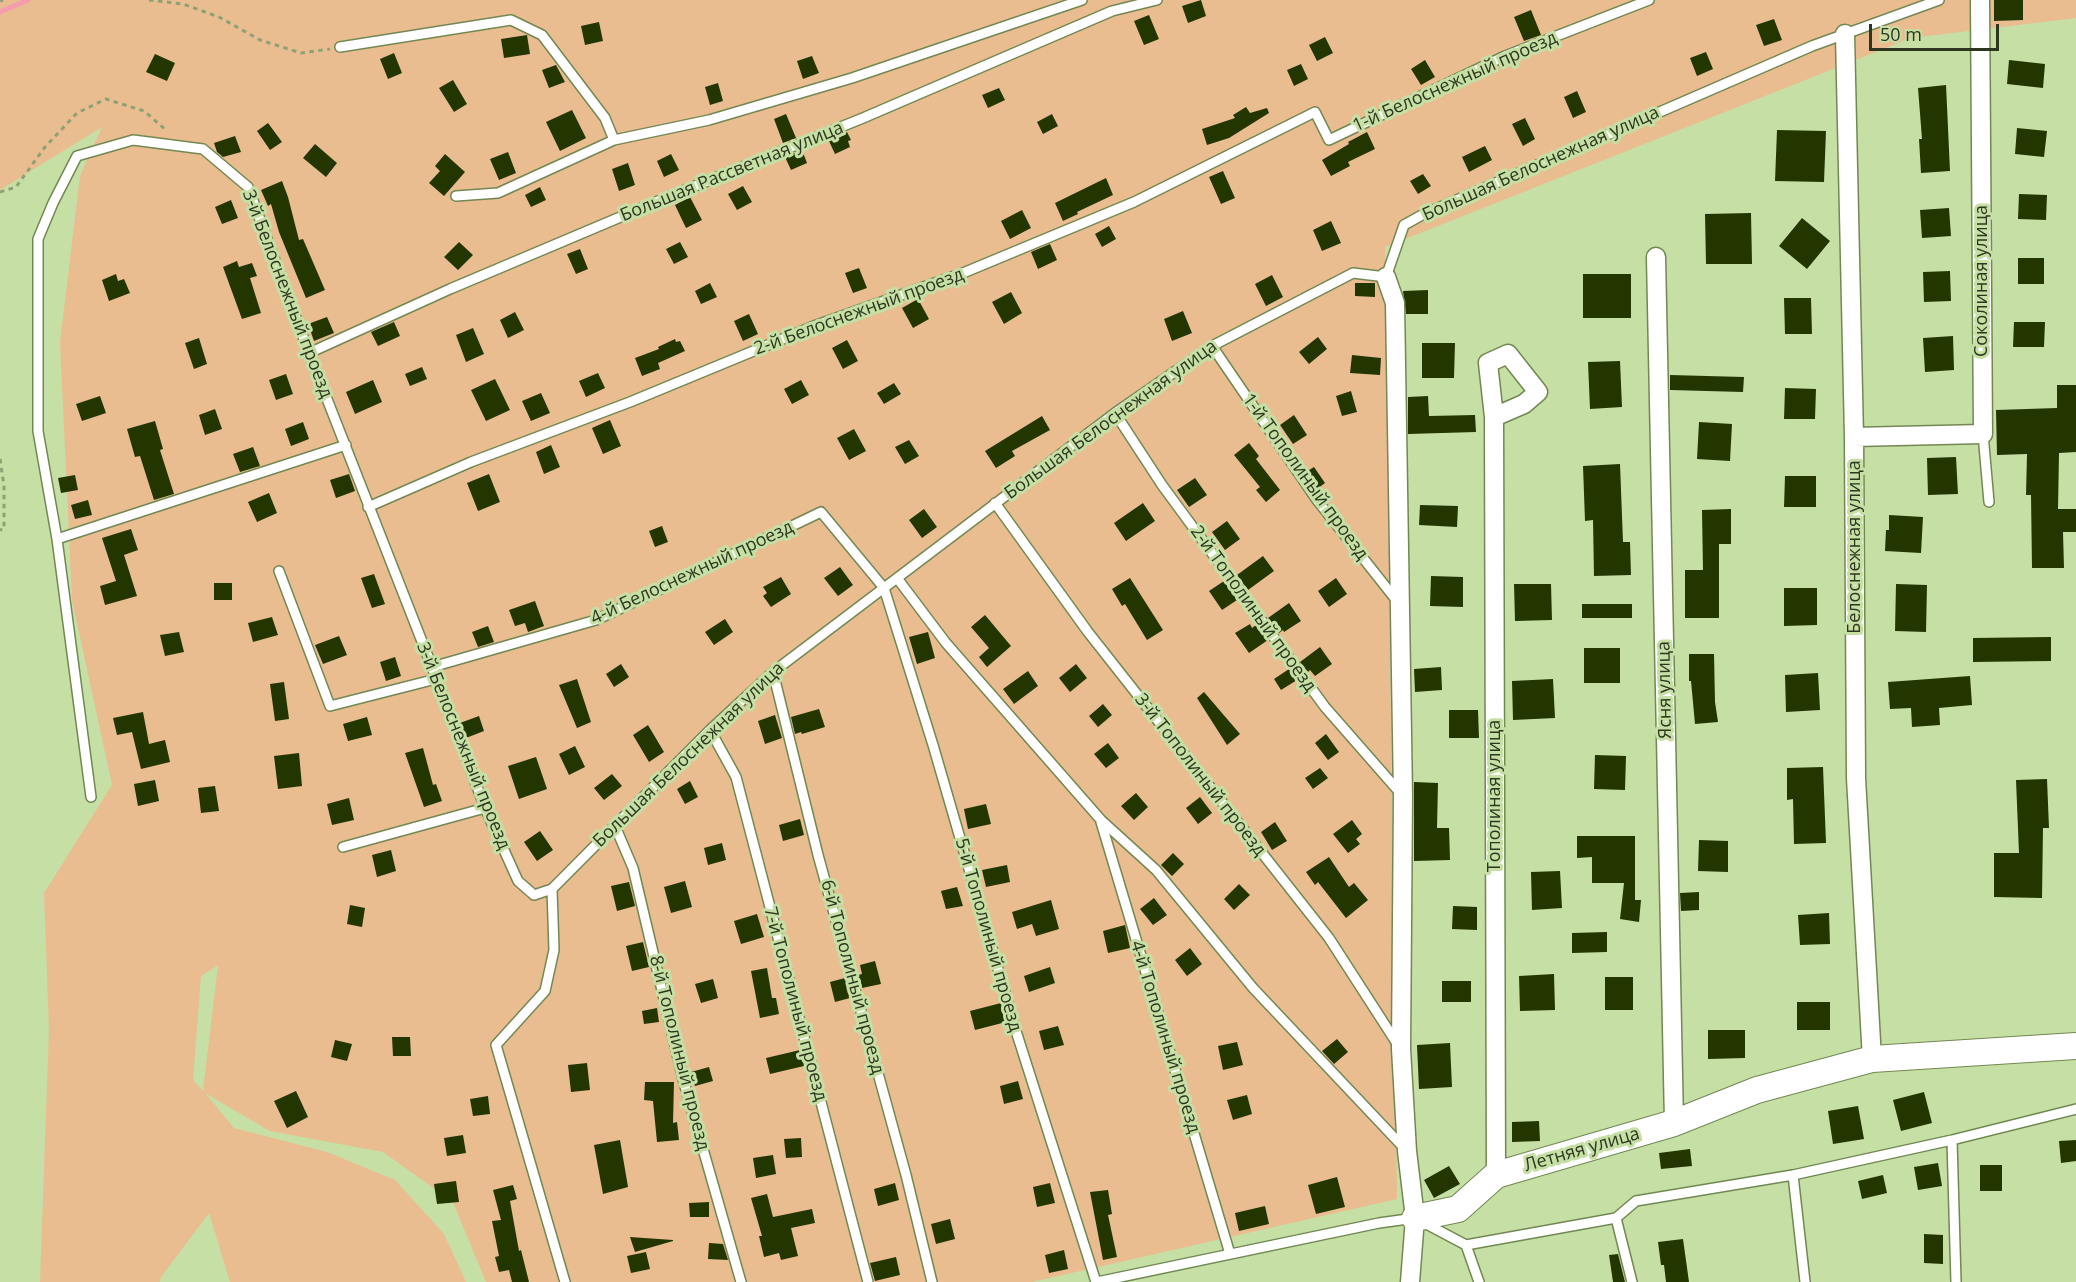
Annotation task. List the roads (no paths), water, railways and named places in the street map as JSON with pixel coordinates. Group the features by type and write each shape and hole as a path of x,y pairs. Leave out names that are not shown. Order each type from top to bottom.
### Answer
{"street":[{"name":"Соколиная улица","path":"1980,0 1983,434"},
{"name":"Белоснежная улица","path":"1845,34 1854,437 1856,778 1872,1059"},
{"name":"Ясня улица","path":"1656,257 1674,1123"},
{"path":"1386,277 1395,303 1403,796 1401,1049 1407,1151 1415,1218 1410,1282"},
{"name":"Тополиная улица","path":"1494,417 1496,1175"},
{"path":"1854,437 1983,434"},
{"name":"Летняя улица","path":"1415,1218 1458,1209 1496,1175 1674,1123 1757,1090 1872,1059 2076,1046"}],"lane":[{"path":"456,196 498,193 614,140 709,120 852,78 1082,0"},
{"name":"Большая Рассветная улица","path":"309,353 620,217 863,118 1112,11 1157,0"},
{"name":"1-й Белоснежный проезд","path":"1329,140 1505,56 1649,0"},
{"name":"Большая Белоснежная улица","path":"552,889 710,730 772,672 1114,414 1212,346 1353,273 1386,277 1404,225 1790,56 1939,0"},
{"path":"340,47 512,20 542,35 605,118 614,140"},
{"name":"2-й Белоснежный проезд","path":"368,507 471,462 630,402 814,326 974,269 1134,202 1315,112 1329,140"},
{"name":"3-й Белоснежный проезд","path":"91,797 57,539 38,431 38,238 77,156 133,140 203,149 248,187 309,353 485,808 518,881 534,895 552,889"},
{"name":"1-й Тополиный проезд","path":"1212,346 1317,500 1401,606"},
{"name":"2-й Тополиный проезд","path":"1114,414 1324,707 1403,796"},
{"path":"1983,434 1989,502"},
{"path":"57,539 346,445"},
{"name":"3-й Тополиный проезд","path":"995,503 1088,632 1329,938 1401,1049"},
{"name":"4-й Белоснежный проезд","path":"432,667 596,620 821,512 884,588"},
{"path":"279,571 330,706 436,679"},
{"path":"897,578 946,643 1101,820 1156,870 1253,988 1407,1151"},
{"name":"5-й Тополиный проезд","path":"884,588 1016,1031 1096,1282"},
{"name":"6-й Тополиный проезд","path":"772,672 818,855 906,1175 932,1282"},
{"name":"7-й Тополиный проезд","path":"710,730 736,777 868,1282"},
{"path":"343,847 485,808"},
{"name":"4-й Тополиный проезд","path":"1101,820 1230,1254"},
{"name":"8-й Тополиный проезд","path":"615,826 633,868 683,1079 741,1282"},
{"path":"552,889 554,950 545,991 496,1045 564,1282"},
{"path":"1415,1218 1466,1245 1616,1218 1636,1201 1793,1175 1952,1140 2076,1109"},
{"path":"1952,1140 1956,1282"},
{"path":"1793,1175 1806,1282"},
{"name":"Летняя улица","path":"1096,1282 1379,1223 1415,1218"},
{"path":"1616,1218 1632,1282"},
{"path":"1466,1245 1479,1282"}],"waterway":[{"path":"0,12 28,0"}]}
